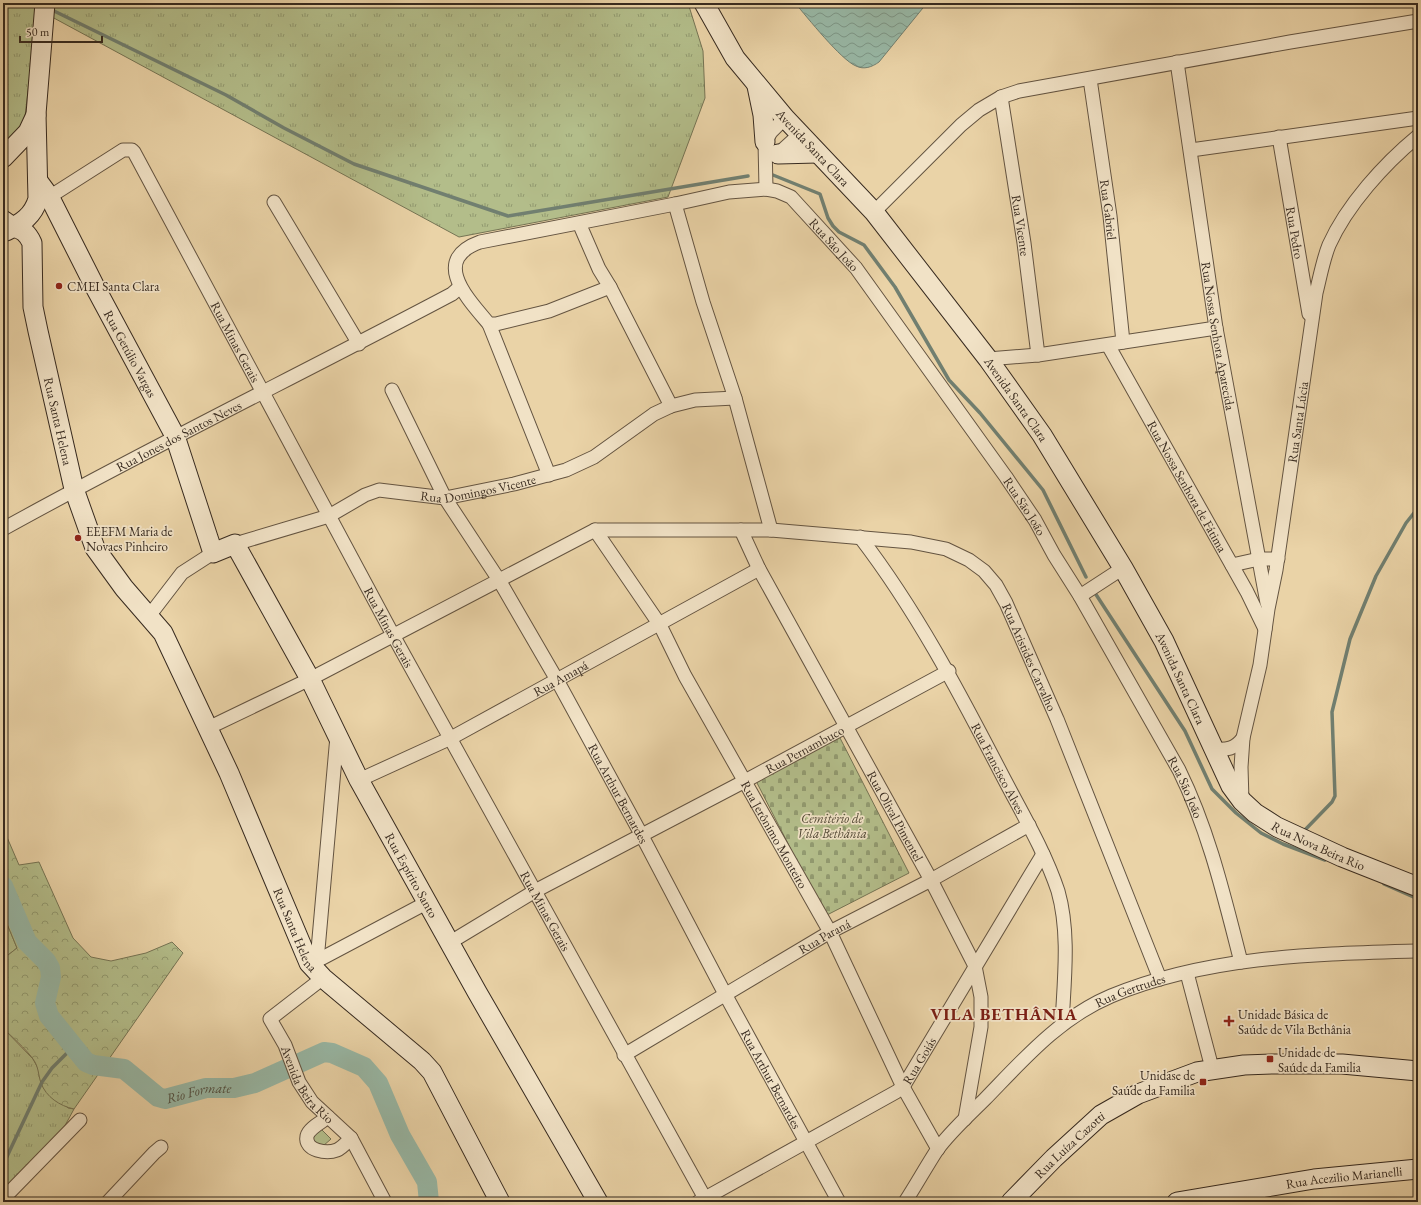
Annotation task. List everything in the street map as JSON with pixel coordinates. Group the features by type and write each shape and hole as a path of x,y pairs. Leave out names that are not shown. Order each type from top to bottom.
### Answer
{"street":[{"name":"Avenida Santa Clara","path":"705,4 735,58 785,118 874,212 988,359 1042,435 1123,568 1164,641 1230,786"},
{"path":"38,172 36,114 44,9"},
{"path":"874,212 961,125 979,110 1001,97 1019,91 1177,62 1418,21"},
{"name":"Rua Nossa Senhora Aparecida","path":"1177,62 1216,328 1268,609"},
{"name":"Rua Gabriel","path":"1090,79 1110,216 1123,342"},
{"path":"757,85 770,153"},
{"name":"Rua Vicente","path":"1001,97 1024,243 1038,355"},
{"path":"3,159 28,132 36,114"},
{"path":"766,189 771,132 785,118"},
{"path":"1191,150 1418,118"},
{"path":"770,153 800,134"},
{"name":"Rua Santa Lúcia","path":"1242,801 1241,767 1243,738 1260,665 1268,609 1278,559 1311,327 1321,269 1329,245 1342,222 1384,168 1418,136"},
{"name":"Rua Pedro","path":"1279,137 1311,327"},
{"name":"Rua Minas Gerais","path":"42,201 123,150 132,150 134,152 393,636 535,891 703,1201"},
{"path":"770,153 817,153"},
{"path":"3,159 20,155 32,159 38,172"},
{"name":"Rua Getúlio Vargas","path":"38,172 42,201 95,287 175,436 213,553"},
{"name":"Rua São João","path":"460,288 455,274 456,262 462,252 469,246 480,242 729,192 766,189 777,191 791,197 856,268 931,375 1006,477 1035,520 1054,555 1080,596 1179,770 1193,798 1208,838 1241,962"},
{"name":"Rua Santa Helena","path":"7,226 28,217 42,201"},
{"path":"274,202 359,344"},
{"path":"675,204 703,302 735,398 771,530"},
{"path":"579,223 599,269 610,287 672,406"},
{"name":"Rua Santa Helena","path":"7,226 22,229 28,234 32,243 33,307 74,489 95,548 124,588 163,633 229,773 317,968 422,1061 432,1072 500,1202"},
{"path":"489,324 549,310 610,287"},
{"path":"460,288 489,324 549,474"},
{"name":"Rua Jones dos Santos Neves","path":"3,528 175,436 359,344 452,294 460,288"},
{"path":"988,359 1038,355 1216,328"},
{"name":"Rua Nossa Senhora de Fátima","path":"1108,345 1232,565 1265,629"},
{"name":"Rua Arthur Bernardes","path":"392,390 445,498 498,580 557,680 641,834 725,994 807,1141 839,1202"},
{"name":"Rua Domingos Vicente","path":"145,611 182,573 213,553 235,544 329,516 365,495 379,490 445,498 566,470 594,457 654,414 672,406 695,400 735,398"},
{"path":"208,728 310,679 595,530"},
{"name":"Rua Aristides Carvalho","path":"595,530 771,530 911,542 946,549 969,560 984,571 996,585 1006,603 1057,719 1160,979"},
{"name":"Rua Jerônimo Monteiro","path":"595,530 660,625 685,676 830,932 903,1087 938,1149"},
{"name":"Rua Olival Pimentel","path":"741,530 759,568 931,880 974,966 981,997 981,1027 965,1119"},
{"name":"Rua Francisco Alves","path":"860,537 901,593 949,671 1043,854 1058,892 1063,923 1065,966 1062,1024"},
{"name":"Rua Espírito Santo","path":"235,544 310,679 359,780 449,942 598,1202"},
{"path":"1232,565 1259,559 1278,559"},
{"name":"Rua Amapá","path":"359,780 451,738 660,625 759,568"},
{"path":"1080,596 1123,568"},
{"name":"Rua Pernambuco","path":"449,942 535,891 641,834 848,727 949,671"},
{"path":"317,968 337,734"},
{"path":"1214,749 1233,748 1243,738"},
{"name":"Rua Nova Beira Rio","path":"1230,786 1242,801 1255,813 1277,827 1342,857 1418,887"},
{"name":"Rua Paraná","path":"624,1055 830,932 931,880 1028,825"},
{"name":"Rua Goiás","path":"703,1201 903,1087 974,966 1043,854"},
{"path":"317,968 428,902"},
{"name":"Rua Gertrudes","path":"905,1202 938,1149 965,1119 1033,1050 1062,1024 1110,997 1160,979 1241,962 1330,953 1416,951"},
{"name":"Avenida Beira Rio","path":"317,968 270,1019 285,1045 299,1082 312,1102 351,1138 385,1202"},
{"path":"1187,974 1212,1068"},
{"name":"Rua Luíza Cazotti","path":"1011,1202 1054,1158 1107,1111 1138,1094 1196,1072 1212,1068 1244,1065 1342,1064 1418,1071"},
{"path":"328,1118 313,1128 308,1135 307,1141 311,1147 319,1151 336,1150 351,1138"},
{"path":"3,1199 80,1120"},
{"path":"108,1202 154,1152 161,1147"},
{"name":"Rua Acezilio Marianelli","path":"1177,1202 1314,1179 1418,1169"}],"green space":[{"path":"3,3 36,3 33,49 23,133 3,152"},
{"path":"53,3 688,3 703,51 705,98 668,197 459,237 52,17"},
{"name":"Cemitério de Vila Bethânia","path":"839,736 909,873 825,916 755,779"},
{"path":"3,828 19,865 39,862 73,938 91,957 111,961 146,953 172,942 183,953 74,1109 64,1106 46,1093 41,1083 35,1062 23,1047 3,1028 3,959 17,948 3,914"},
{"path":"3,914 17,948 3,959"},
{"path":"3,1028 33,1059 39,1070 41,1082 68,1108 74,1109 49,1155 3,1200"},
{"path":"320,1128 331,1139 323,1146 314,1142 313,1135"}],"water":[{"path":"795,3 927,3 879,62 871,67 865,68 856,66 842,56 824,38"}],"waterway":[{"path":"50,9 226,95 284,128 354,164 508,216 748,176"},
{"path":"773,175 820,194 828,218 833,226 839,232 864,245 895,287 949,380 980,413 1043,490 1086,577"},
{"path":"1302,833 1332,802 1335,796 1332,712 1350,639 1376,576 1406,523 1418,508"},
{"path":"1095,593 1185,731 1212,789 1236,813 1261,833 1283,844 1325,860"},
{"path":"1384,884 1418,899"},
{"name":"Rio Formate","path":"3,886 27,942 46,961 50,968 51,977 45,1003 49,1016 86,1062 93,1065 124,1069 158,1097 165,1099 206,1088 234,1088 255,1083 324,1052 332,1053 364,1067 378,1083 400,1135 427,1182 429,1202"},
{"path":"3,1165 42,1082 52,1068 73,1047"}],"place":[{"name":"CMEI Santa Clara","path":"59,286"},
{"name":"EEEFM Maria de Novaes Pinheiro","path":"78,538"},
{"name":"Unidade Básica de Saúde de Vila Bethânia","path":"1229,1021"},
{"name":"Unidade de Saúde da Familia","path":"1270,1059"},
{"name":"Unidase de Saúde da Familia","path":"1203,1082"}],"district":[{"name":"VILA BETHÂNIA","path":"1004,1014"}]}
